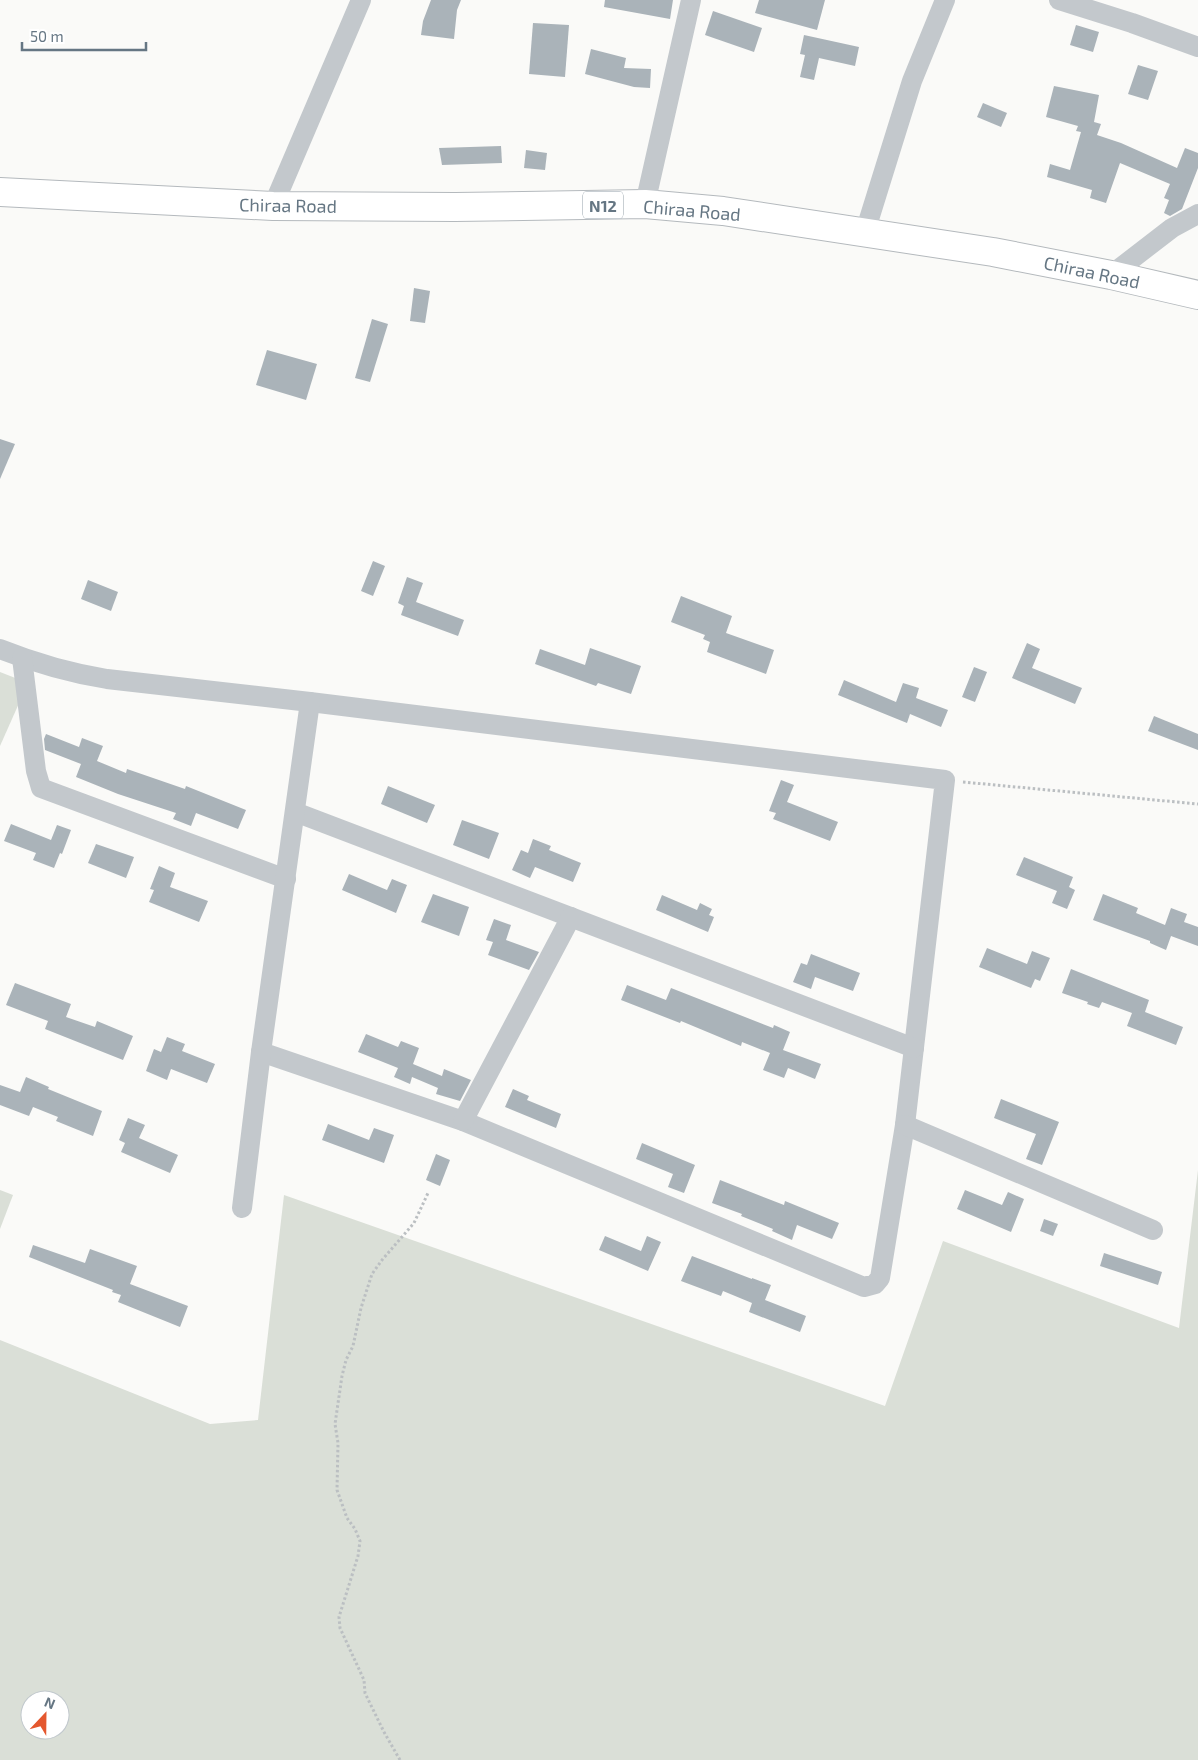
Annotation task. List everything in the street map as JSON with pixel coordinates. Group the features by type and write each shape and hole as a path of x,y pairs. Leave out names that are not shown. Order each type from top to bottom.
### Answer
{"highway":[{"name":"Chiraa Road","path":"0,192 273,206 645,204 722,211 993,252 1111,275 1198,295"}],"street":[{"path":"273,206 361,0"},
{"path":"645,204 691,0"},
{"path":"865,232 912,82 945,0"},
{"path":"1059,0 1132,23 1198,47"},
{"path":"1111,275 1172,228 1198,214"},
{"path":"0,648 22,658 75,674 107,679 945,780 905,1125 880,1278 875,1284 864,1288 463,1121 261,1052"},
{"path":"22,658 36,771 41,788 286,879"},
{"path":"242,1208 261,1052 310,702"},
{"path":"295,812 914,1048"},
{"path":"463,1121 571,917"},
{"path":"905,1125 1153,1230"}],"path":[{"path":"945,780 1198,804"},
{"path":"400,1760 384,1732 366,1693 364,1680 340,1628 339,1617 358,1556 360,1541 355,1529 347,1518 337,1490 338,1455 335,1424 342,1376 346,1360 353,1346 361,1308 372,1274 414,1223 428,1193"}],"shaded area":[{"path":"0,672 28,683 0,746"},
{"path":"1198,1170 1198,1760 0,1760 0,1340 210,1424 258,1420 284,1195 885,1406 943,1241 1179,1328"},
{"path":"0,1190 13,1195 0,1229"}],"building":[{"path":"431,0 461,0 457,10 454,39 421,35 423,21"},
{"path":"605,0 673,0 670,19 604,7"},
{"path":"759,0 825,0 817,30 755,13"},
{"path":"713,11 762,28 754,52 705,35"},
{"path":"533,23 569,25 565,77 529,74"},
{"path":"1076,25 1099,32 1093,52 1070,45"},
{"path":"804,35 859,47 855,66 819,58 814,80 800,77 805,55 800,54"},
{"path":"591,49 626,58 624,68 651,69 650,88 634,87 585,74"},
{"path":"1138,65 1158,71 1148,100 1128,94"},
{"path":"1054,86 1099,95 1094,122 1101,124 1097,135 1121,143 1177,168 1185,148 1198,153 1198,168 1182,209 1170,216 1164,213 1169,200 1164,198 1170,184 1120,163 1106,203 1090,198 1092,190 1047,177 1050,164 1070,170 1081,132 1076,131 1078,126 1046,117"},
{"path":"983,103 1007,113 1001,127 977,117"},
{"path":"501,146 502,163 442,165 439,148"},
{"path":"526,150 547,153 545,170 524,168"},
{"path":"414,288 430,291 425,323 410,321"},
{"path":"372,319 388,324 370,382 355,378"},
{"path":"267,350 317,364 306,400 256,385"},
{"path":"0,439 15,444 0,479"},
{"path":"373,561 385,566 373,596 361,591"},
{"path":"407,577 423,583 416,602 464,620 458,636 401,615 404,606 398,603"},
{"path":"88,580 118,592 111,611 81,599"},
{"path":"681,596 732,616 726,633 774,650 766,674 707,652 710,642 703,639 705,635 671,622"},
{"path":"1027,643 1040,649 1032,668 1082,688 1075,704 1012,678"},
{"path":"590,648 641,666 631,694 598,683 596,686 535,664 540,649 585,665"},
{"path":"974,667 987,672 975,702 962,697"},
{"path":"844,680 896,702 903,683 919,688 916,698 948,710 941,727 910,714 907,723 838,695"},
{"path":"1154,716 1198,734 1198,750 1148,731"},
{"path":"46,734 79,747 82,738 103,746 97,761 126,773 127,769 185,789 186,786 246,810 238,829 196,813 191,826 173,819 176,813 118,794 76,777 81,764 45,750 44,739"},
{"path":"781,780 794,785 787,802 838,822 830,841 773,819 776,813 769,811"},
{"path":"388,786 435,805 427,823 381,804"},
{"path":"462,820 499,833 489,859 453,845"},
{"path":"11,824 51,840 57,825 71,830 62,854 60,853 54,868 33,860 36,853 4,841"},
{"path":"533,839 551,846 549,850 581,863 573,882 535,867 530,878 512,870 521,850 528,853"},
{"path":"96,844 134,857 126,878 88,863"},
{"path":"1024,857 1073,877 1069,887 1075,890 1067,909 1052,903 1057,891 1016,875"},
{"path":"159,866 175,873 170,887 208,901 199,922 149,902 154,890 150,889"},
{"path":"349,874 387,890 392,879 407,885 396,913 342,890"},
{"path":"433,894 469,907 459,936 421,922"},
{"path":"1103,894 1138,908 1136,913 1165,925 1171,908 1187,914 1184,922 1198,927 1198,946 1171,936 1166,950 1150,943 1150,941 1093,920"},
{"path":"662,895 697,910 700,903 712,909 709,915 714,917 708,932 656,910"},
{"path":"494,919 511,925 506,940 539,952 529,970 488,955 493,942 486,940"},
{"path":"987,948 1027,964 1032,951 1050,958 1040,981 1035,979 1031,988 979,967"},
{"path":"811,954 860,973 853,991 815,977 811,989 793,982 801,963 807,965"},
{"path":"1071,969 1149,1000 1145,1012 1183,1027 1176,1045 1127,1026 1132,1013 1102,1002 1099,1008 1062,993"},
{"path":"15,983 71,1004 66,1017 95,1027 97,1021 133,1036 123,1060 45,1029 48,1021 6,1005"},
{"path":"627,985 666,1000 671,988 773,1028 774,1025 790,1032 783,1050 821,1064 815,1079 788,1068 784,1078 763,1070 770,1053 742,1042 741,1046 681,1021 680,1023 621,1000"},
{"path":"366,1034 398,1047 401,1041 419,1048 413,1064 442,1076 444,1069 471,1080 460,1101 436,1094 438,1088 412,1077 410,1084 394,1077 398,1068 358,1052"},
{"path":"167,1037 185,1044 182,1051 215,1064 207,1083 171,1069 167,1080 146,1071 154,1049 161,1052"},
{"path":"26,1077 49,1087 48,1089 102,1111 93,1136 56,1121 58,1117 33,1107 29,1116 0,1105 0,1085 20,1092"},
{"path":"513,1089 529,1096 527,1100 561,1114 556,1128 505,1107"},
{"path":"1001,1099 1059,1122 1042,1165 1026,1159 1036,1134 994,1118"},
{"path":"128,1118 145,1125 139,1138 178,1155 170,1173 121,1152 125,1143 119,1140"},
{"path":"328,1124 369,1140 374,1128 394,1135 384,1163 322,1140"},
{"path":"642,1143 695,1165 684,1193 668,1187 673,1174 636,1159"},
{"path":"436,1154 450,1160 440,1186 426,1180"},
{"path":"720,1180 784,1205 785,1201 839,1223 832,1239 797,1225 792,1240 772,1231 773,1229 741,1216 742,1214 712,1203"},
{"path":"965,1190 1002,1205 1008,1192 1024,1199 1011,1232 957,1209"},
{"path":"1044,1219 1058,1224 1053,1236 1040,1231"},
{"path":"605,1236 641,1251 647,1236 661,1242 648,1271 599,1250"},
{"path":"33,1245 85,1263 90,1249 137,1266 130,1284 188,1306 180,1327 118,1302 121,1295 112,1292 113,1290 29,1257"},
{"path":"1104,1253 1162,1272 1158,1285 1100,1266"},
{"path":"692,1256 771,1285 765,1300 806,1316 800,1332 749,1312 752,1303 723,1291 721,1296 681,1281"}]}
